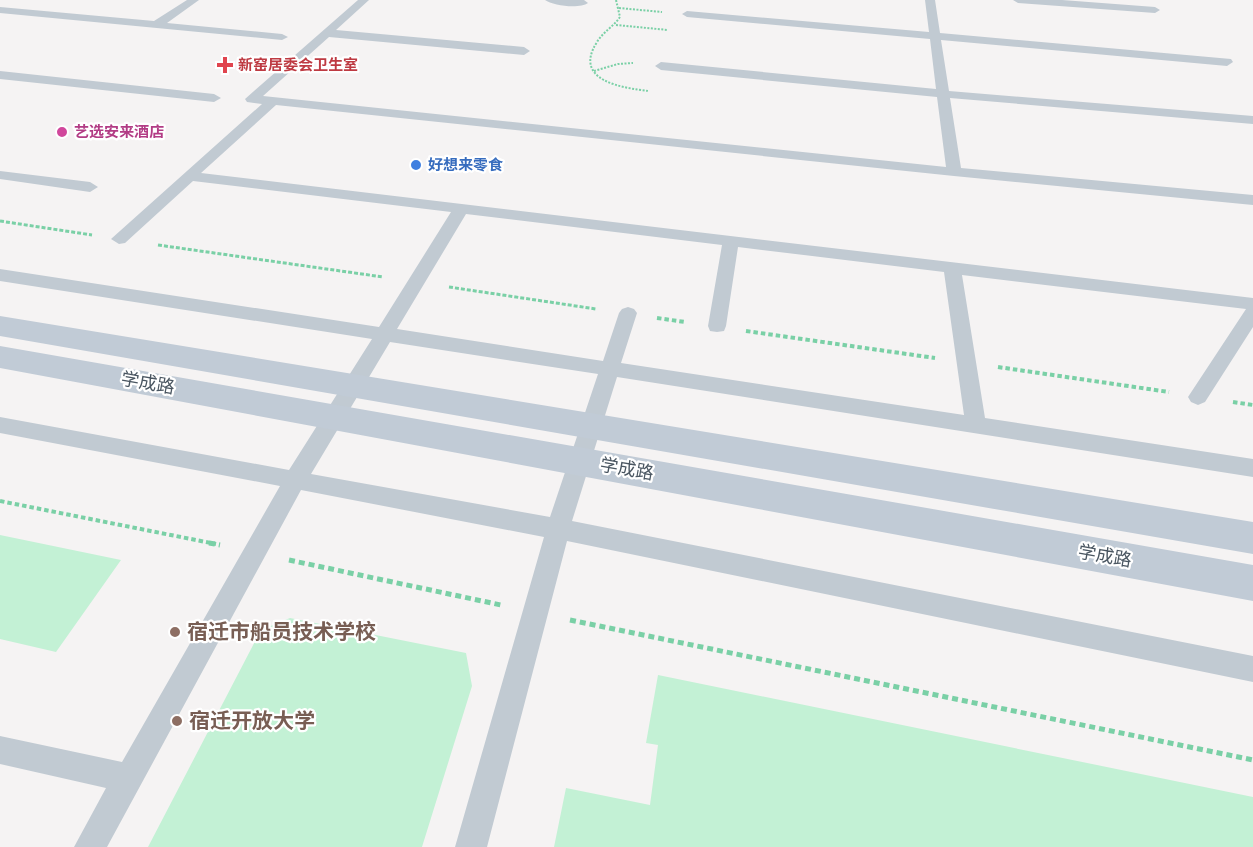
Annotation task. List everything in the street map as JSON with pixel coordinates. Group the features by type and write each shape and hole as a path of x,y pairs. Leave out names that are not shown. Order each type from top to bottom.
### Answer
{"main road":[{"name":"学成路","path":"0,326 1253,538"},
{"name":"学成路","path":"0,357 1253,583"}],"lane":[{"path":"154,26 194,0"},
{"path":"363,0 252,99 954,172 1253,200"},
{"path":"550,0 583,3"},
{"path":"930,0 954,172"},
{"path":"1018,0 1155,10"},
{"path":"0,10 282,37"},
{"path":"687,14 935,38 1227,62"},
{"path":"327,33 525,51"},
{"path":"661,66 943,94 1253,120"},
{"path":"0,75 214,98"},
{"path":"119,239 273,101"},
{"path":"0,175 90,187"},
{"path":"189,176 1253,304"},
{"path":"90,847 295,480 461,209"},
{"path":"717,326 731,241"},
{"path":"952,268 976,425"},
{"path":"0,275 1253,468"},
{"path":"1198,397 1253,312"},
{"path":"471,847 558,529 628,313"},
{"path":"0,425 558,529 1253,669"},
{"path":"0,750 128,778"}],"path":[{"path":"619,8 687,14"},
{"path":"594,71 618,64 643,63 661,66"},
{"path":"0,501 1253,760"}],"green space":[{"path":"0,535 121,560 56,652 0,639"},
{"path":"290,618 466,653 472,686 422,847 148,847 261,630"},
{"path":"658,675 1253,797 1253,847 554,847 566,788 650,805 658,745 646,743"}],"place":[{"name":"新窑居委会卫生室","path":"225,65"},
{"name":"艺选安来酒店","path":"62,132"},
{"name":"好想来零食","path":"416,165"},
{"name":"宿迁市船员技术学校","path":"175,632"},
{"name":"宿迁开放大学","path":"177,721"}]}
